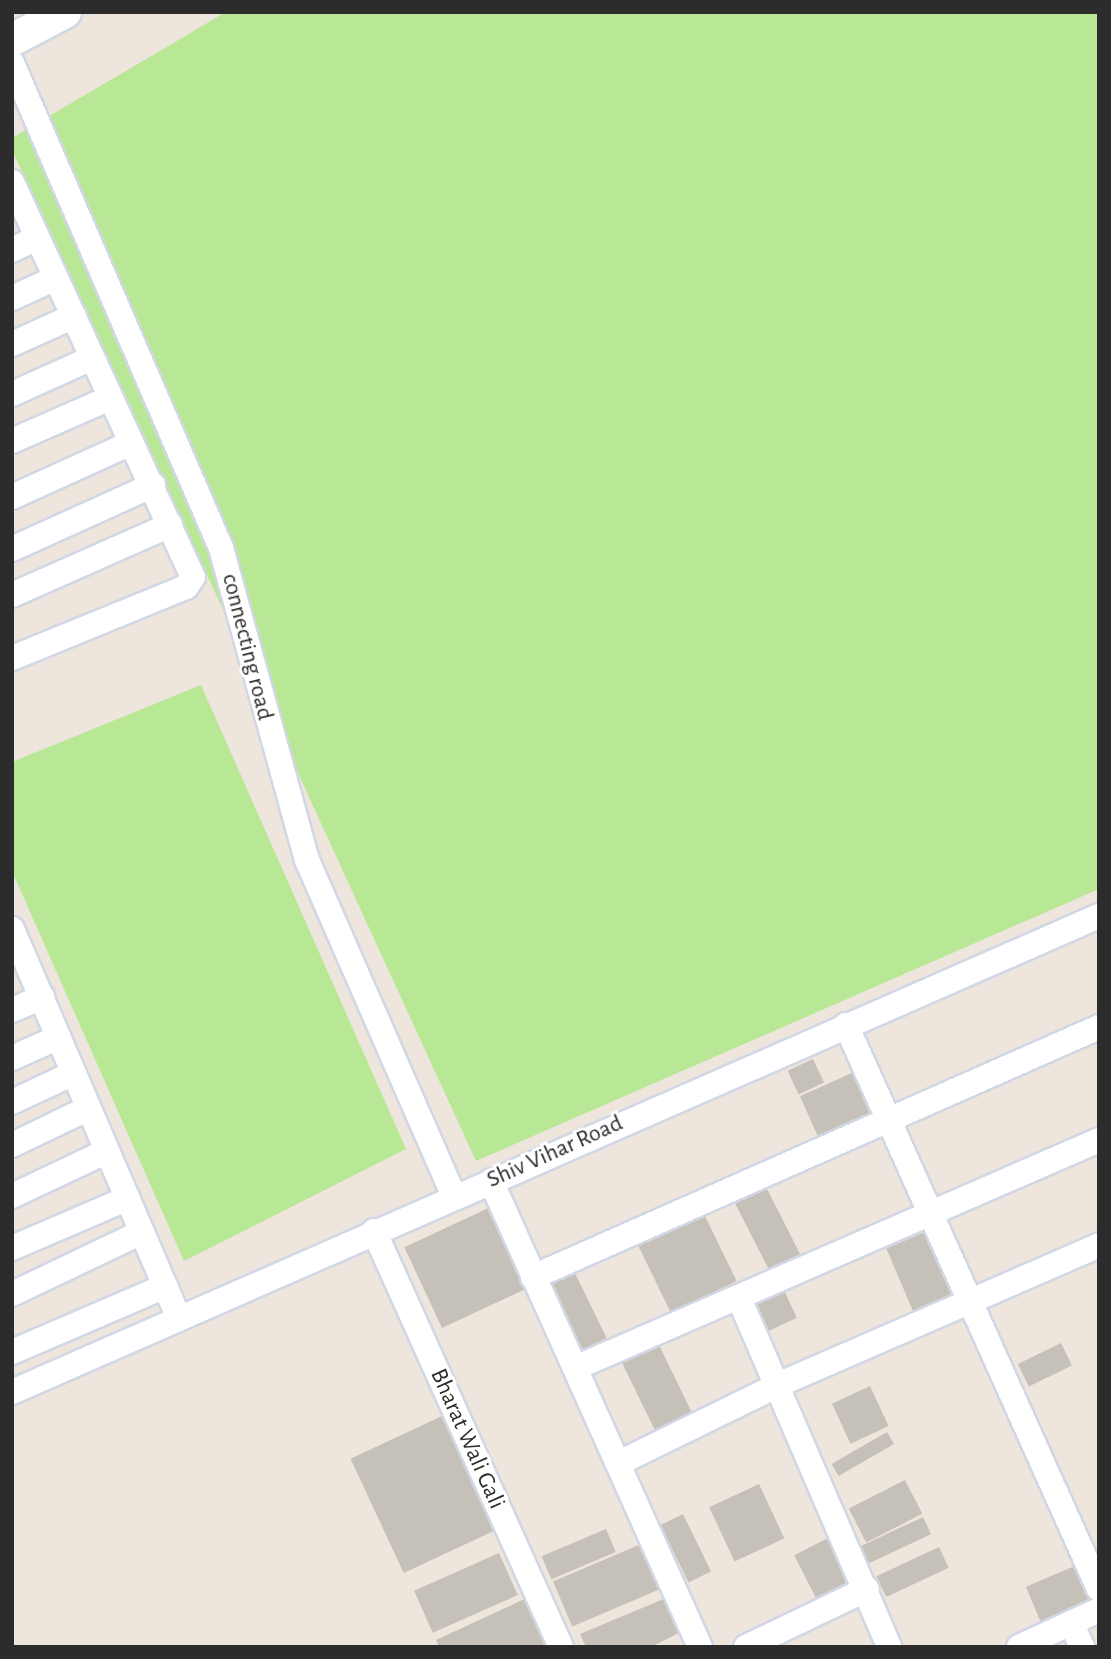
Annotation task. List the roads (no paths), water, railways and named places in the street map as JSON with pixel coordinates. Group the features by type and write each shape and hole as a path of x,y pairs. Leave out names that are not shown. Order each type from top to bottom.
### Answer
{"street":[{"path":"12,40 65,12"},
{"name":"connecting road","path":"12,64 221,548 307,860 454,1196"},
{"path":"12,658 191,584 193,572 14,193"},
{"path":"12,250 37,238"},
{"path":"12,298 56,278"},
{"path":"12,344 74,316"},
{"path":"12,394 92,358"},
{"path":"12,441 110,398"},
{"path":"12,497 131,443"},
{"path":"12,549 153,485"},
{"path":"12,595 170,525"},
{"name":"Shiv Vihar Road","path":"12,1392 374,1231 1099,916"},
{"path":"12,929 18,956 42,997 179,1318"},
{"path":"12,1010 42,997"},
{"path":"846,1025 886,1125 1099,1589"},
{"path":"533,1277 886,1125 1099,1027"},
{"path":"12,1058 59,1037"},
{"path":"12,1102 74,1073"},
{"path":"12,1145 89,1108"},
{"path":"575,1368 1099,1140"},
{"path":"12,1196 107,1151"},
{"path":"491,1181 700,1647"},
{"path":"12,1248 128,1198"},
{"name":"Bharat Wali Gali","path":"374,1231 561,1647"},
{"path":"12,1294 142,1232"},
{"path":"619,1463 780,1384 1099,1245"},
{"path":"12,1352 165,1286"},
{"path":"739,1298 780,1384 889,1647"},
{"path":"746,1647 776,1640 867,1589"},
{"path":"1019,1647 1099,1610"},
{"path":"1071,1623 1082,1647"}]}
